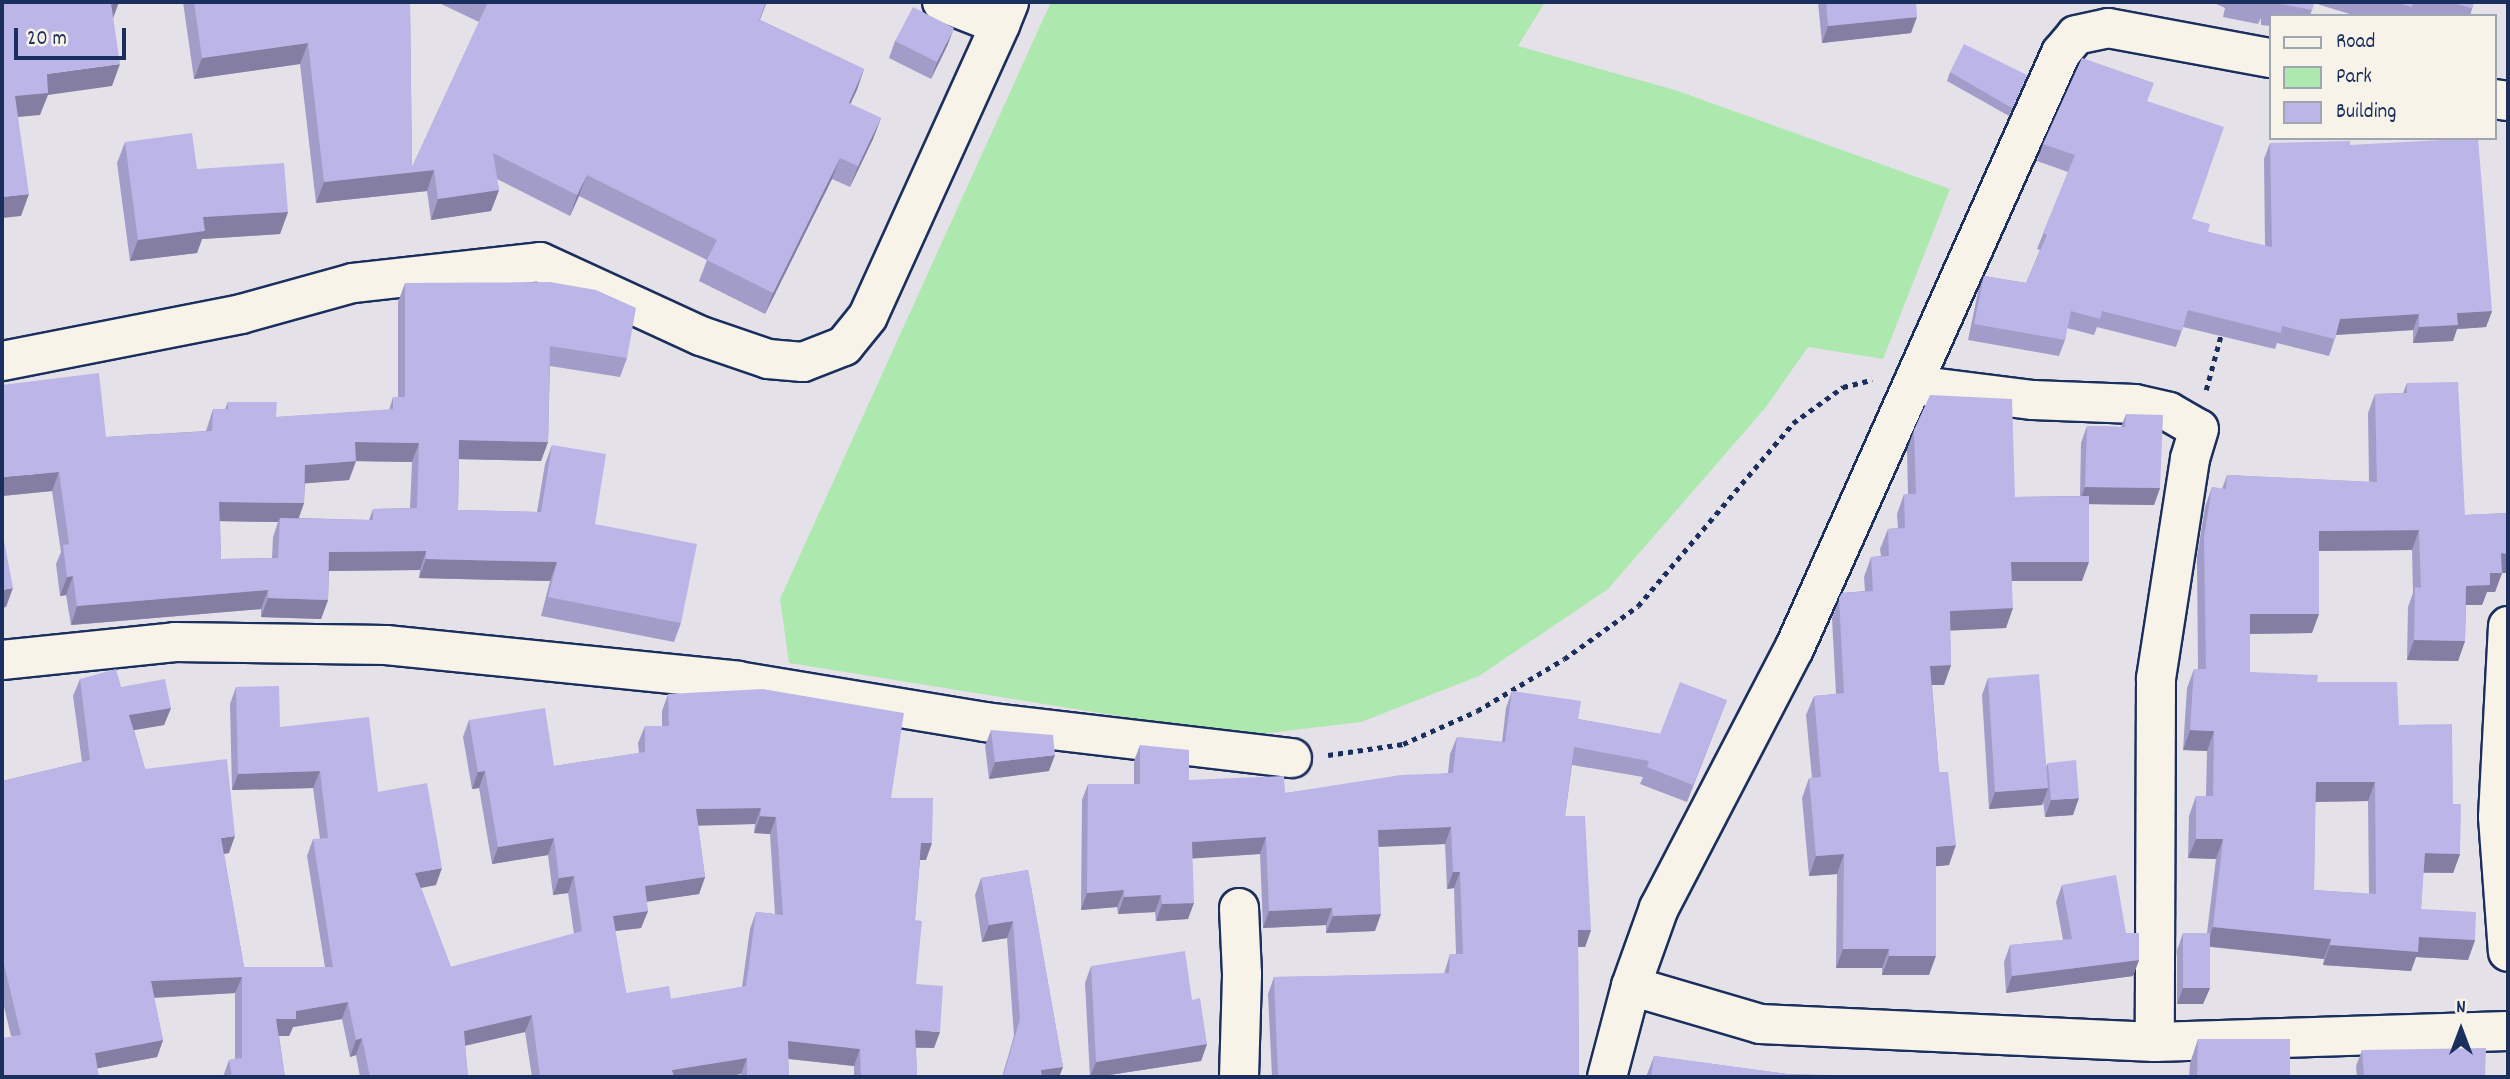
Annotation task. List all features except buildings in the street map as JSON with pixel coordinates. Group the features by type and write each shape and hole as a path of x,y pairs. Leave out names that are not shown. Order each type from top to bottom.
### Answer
{"street":[{"path":"2,361 241,314 353,283 540,262 701,336 768,359 803,362 844,346 868,316 1005,13 942,2"},
{"path":"1607,1077 1631,986 1658,908 1794,649 2061,53 2076,35 2108,28 2268,58"},
{"path":"1914,385 2033,400 2135,404 2169,412 2199,429 2190,459 2156,678 2155,1042"},
{"path":"2508,625 2498,817 2508,952"},
{"path":"2,660 175,642 386,645 738,681 985,722 1292,758"},
{"path":"1239,908 1242,974 1239,1077"},
{"path":"1631,986 1760,1024 2155,1042 2508,1031"}],"path":[{"path":"2199,429 2211,363 2225,323"},
{"path":"1292,758 1404,744 1477,711 1564,659 1638,606 1793,423 1815,403 1843,387 1884,377 1914,385"}],"green space":[{"path":"1051,2 1545,2 1518,46 1675,90 1950,189 1883,359 1808,347 1766,407 1608,589 1479,676 1361,722 1243,736 789,663 780,599"}]}
